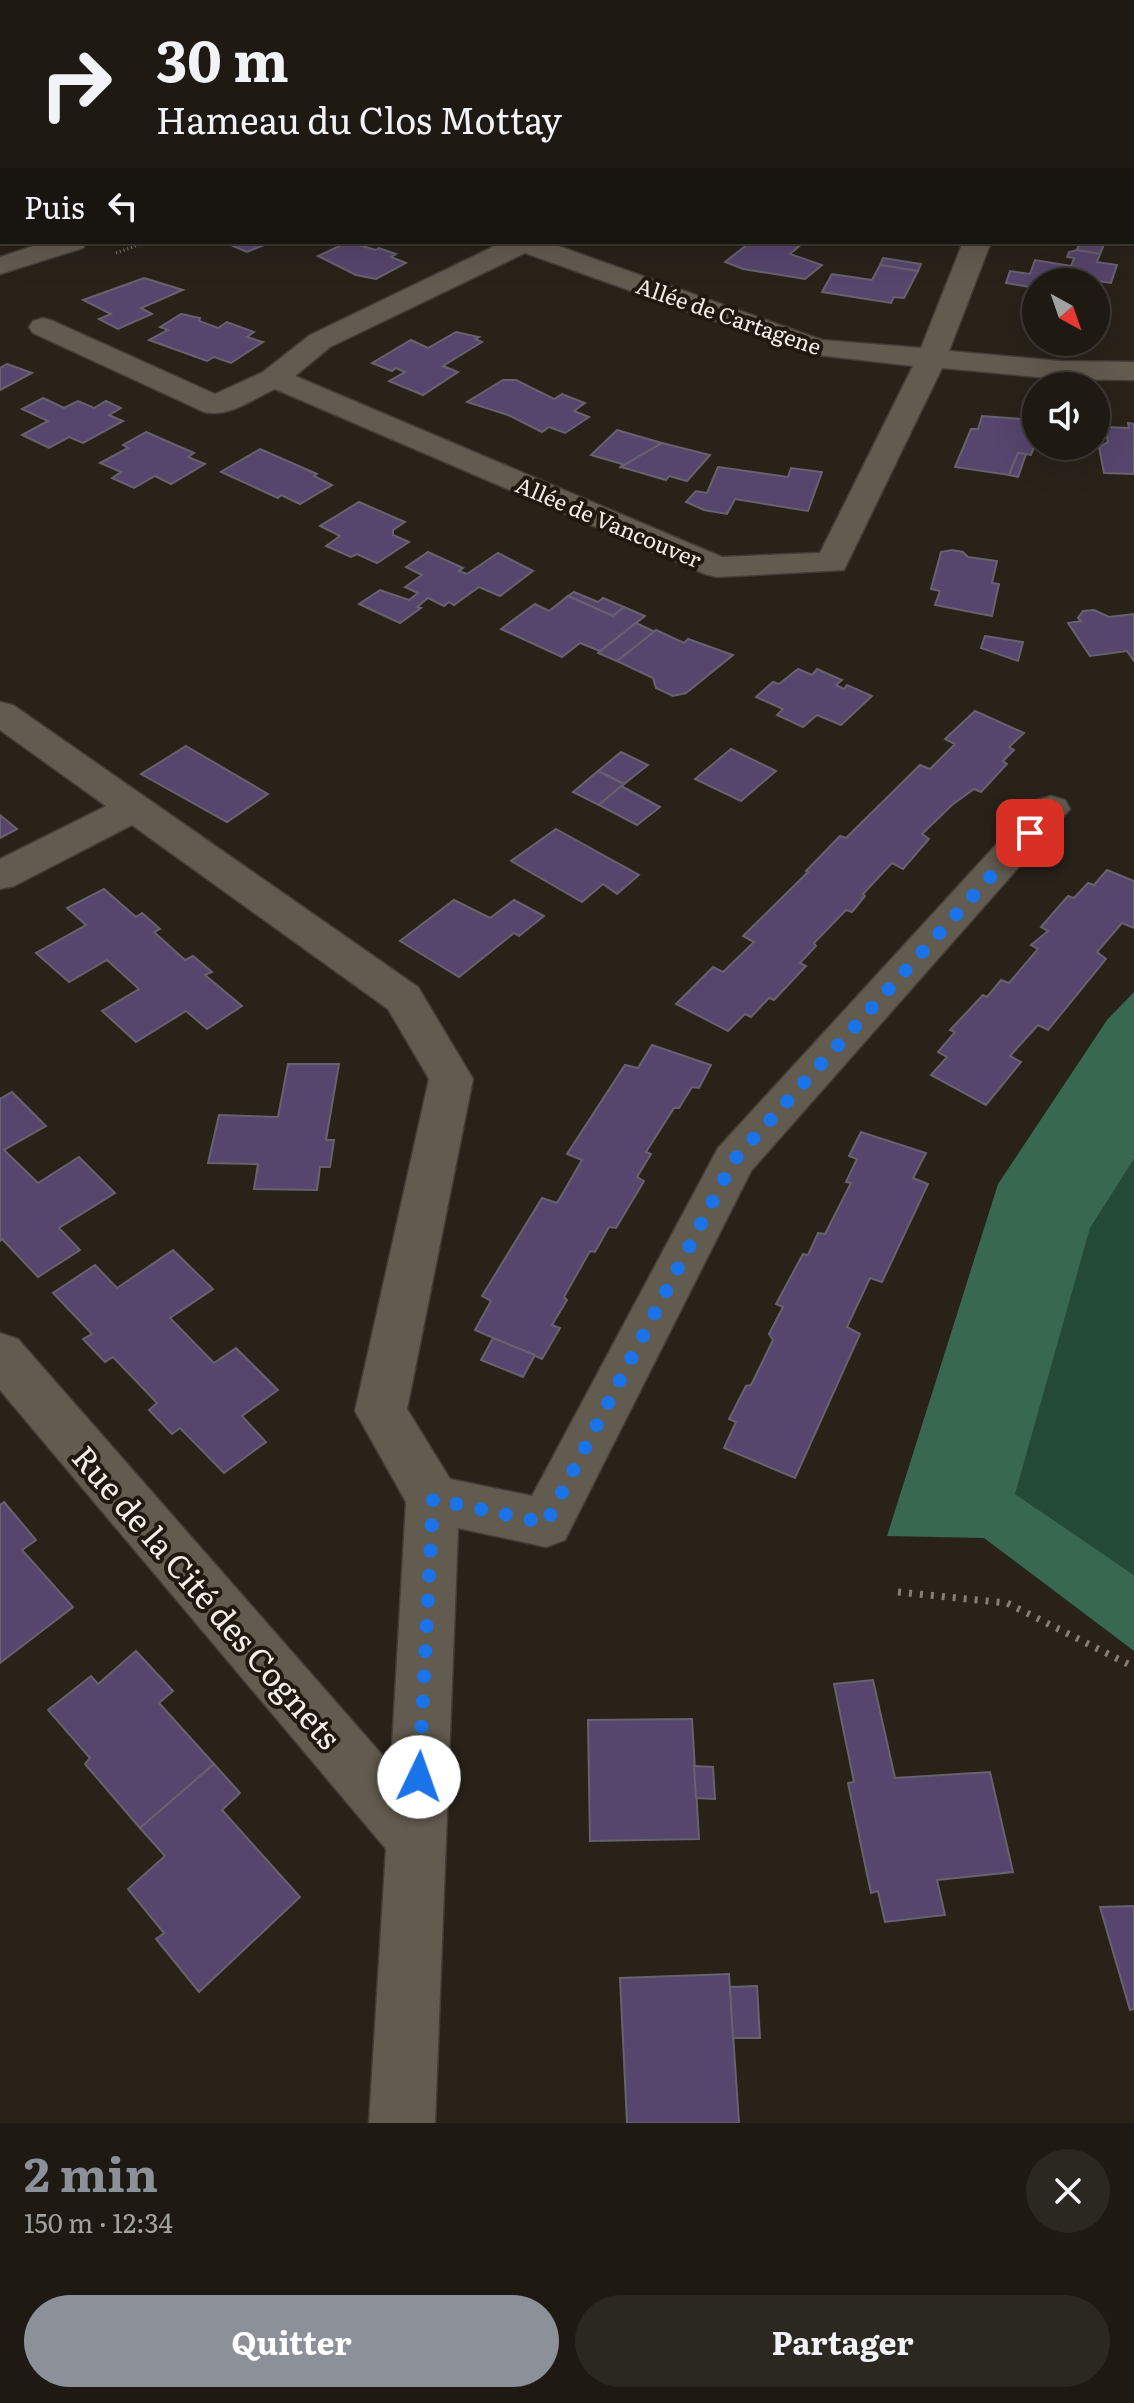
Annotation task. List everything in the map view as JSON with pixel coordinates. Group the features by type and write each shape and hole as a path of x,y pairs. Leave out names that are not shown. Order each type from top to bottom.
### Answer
{"street":[{"path":"0,266 67,244"},
{"path":"43,327 215,406 274,378 320,341 518,244"},
{"name":"Allée de Cartagene","path":"528,244 818,348 1060,370 1134,371"},
{"path":"932,358 976,244"},
{"name":"Allée de Vancouver","path":"274,378 717,567 832,563 932,358"},
{"path":"0,713 403,998 451,1079 381,1411 433,1499 402,2123"},
{"path":"0,876 133,808"},
{"path":"433,1499 546,1523 734,1160 1051,809"},
{"name":"Rue de la Cité des Cognets","path":"0,1354 416,1839"}],"path":[{"path":"898,1592 1007,1603 1134,1667"}],"green space":[{"path":"1134,992 1134,1159 1090,1228 1015,1494 1134,1575 1134,1651 984,1538 887,1536 998,1184 1107,1020"},
{"path":"1134,1159 1134,1575 1014,1494 1090,1227"}],"building":[{"path":"229,244 266,244 247,252"},
{"path":"344,244 355,244 396,254 391,257 406,263 376,279 356,275 318,256"},
{"path":"748,244 802,244 790,254 822,265 805,279 743,269 725,262"},
{"path":"1079,244 1104,244 1100,254 1077,250"},
{"path":"1077,250 1100,254 1097,262 1117,265 1111,283 1110,268 1032,268 1035,260 1071,266 1074,258 1067,257 1069,252"},
{"path":"883,258 921,264 918,271 880,265"},
{"path":"880,265 918,271 904,298 894,297 891,303 822,292 832,274 872,280"},
{"path":"1010,271 1022,273 1022,286 1006,283"},
{"path":"144,278 183,290 141,308 152,314 118,329 99,319 111,314 83,300"},
{"path":"181,314 200,318 199,321 218,328 227,322 254,332 247,337 263,342 231,363 214,357 207,361 149,340 168,330 160,327"},
{"path":"456,332 479,337 475,339 482,342 443,366 458,372 423,395 389,381 405,372 396,368 392,371 372,363 411,340 428,348"},
{"path":"7,364 32,373 0,390 0,368"},
{"path":"503,380 516,380 554,399 562,394 585,403 574,411 589,417 565,433 549,427 542,432 508,415 467,402"},
{"path":"43,398 64,408 78,401 94,408 106,401 121,408 109,415 123,421 83,443 69,437 49,448 22,435 48,421 22,409"},
{"path":"982,416 1022,419 1022,454 1018,453 1009,475 955,467 971,429 978,429"},
{"path":"1128,423 1134,424 1134,474 1104,473 1102,460 1110,460 1110,427 1129,428"},
{"path":"617,430 662,443 621,467 622,464 591,455"},
{"path":"146,432 194,453 188,457 205,464 171,484 155,476 134,488 112,478 121,472 100,463 128,448 123,445"},
{"path":"662,443 710,455 687,481 669,476 666,480 621,467"},
{"path":"260,449 317,474 314,476 332,485 300,504 281,495 278,498 221,472"},
{"path":"1018,453 1022,454 1024,460 1018,477 1009,475"},
{"path":"718,467 788,477 791,468 822,472 808,511 735,499 727,514 704,510 686,502 696,491 707,493"},
{"path":"359,502 405,522 393,530 393,535 409,542 377,563 357,554 351,557 326,546 340,536 320,526"},
{"path":"428,552 463,568 459,571 467,574 498,553 533,571 500,596 479,587 454,605 449,602 444,606 428,598 417,607 421,608 400,623 359,604 380,590 409,600 418,593 405,587 422,575 406,567"},
{"path":"941,552 963,552 968,557 997,561 992,583 999,584 992,616 935,605 940,591 931,589"},
{"path":"574,592 598,602 603,598 624,607 613,616 568,596"},
{"path":"568,596 613,616 624,607 645,616 600,651 580,643 562,657 501,629 535,604 549,611"},
{"path":"1094,610 1109,617 1134,614 1134,661 1127,651 1090,656 1068,623 1081,621 1078,618 1083,611"},
{"path":"636,623 655,632 617,661 598,653"},
{"path":"656,630 684,643 688,639 733,655 686,693 673,696 656,688 653,678 617,661"},
{"path":"985,636 1023,642 1018,661 981,648"},
{"path":"798,669 812,675 817,669 842,680 836,685 844,689 847,685 872,696 841,725 817,715 803,727 777,715 783,709 756,697 773,682 779,684"},
{"path":"975,711 1024,733 1009,747 1014,750 1003,761 1007,764 981,792 974,789 922,834 929,839 903,869 892,863 863,894 865,896 852,912 846,910 814,943 816,946 800,963 806,966 774,1000 769,998 751,1017 745,1014 728,1031 676,1004 713,967 723,972 754,942 743,936 840,836 846,838 920,765 930,769 955,744 945,739"},
{"path":"186,746 268,794 227,822 141,774"},
{"path":"731,749 776,771 741,801 695,779"},
{"path":"621,752 648,765 624,784 598,771"},
{"path":"598,771 624,784 599,805 573,792"},
{"path":"621,786 660,807 637,825 599,805"},
{"path":"0,815 17,829 0,838"},
{"path":"556,829 639,875 617,894 603,884 582,902 511,861"},
{"path":"1107,870 1134,881 1134,928 1122,923 1097,952 1106,959 1048,1030 1038,1025 1010,1056 1021,1062 986,1105 931,1075 947,1057 938,1052 955,1032 950,1030 1001,980 1009,983 1038,949 1031,945 1048,931 1041,927 1068,896 1074,898 1088,883 1094,885"},
{"path":"104,889 136,917 142,913 160,929 154,932 185,960 193,956 212,972 205,975 242,1006 207,1029 186,1011 136,1042 102,1011 139,989 107,960 69,982 36,953 86,925 67,908"},
{"path":"454,900 490,918 514,900 544,916 519,936 514,933 459,977 400,941"},
{"path":"652,1045 711,1065 699,1088 692,1087 679,1108 674,1108 646,1152 651,1154 637,1177 644,1181 616,1228 609,1227 595,1252 590,1251 564,1297 567,1300 552,1325 560,1328 542,1359 475,1330 491,1301 482,1296 542,1198 557,1203 582,1160 567,1154 625,1065 638,1068"},
{"path":"288,1064 339,1064 326,1140 334,1140 330,1167 320,1167 317,1190 254,1189 258,1164 208,1163 219,1115 278,1117"},
{"path":"12,1092 46,1126 4,1150 38,1183 79,1157 115,1193 59,1228 80,1250 38,1277 2,1239 0,1241 0,1099"},
{"path":"861,1132 926,1153 913,1178 928,1184 882,1282 870,1278 847,1327 860,1334 795,1478 724,1448 736,1422 729,1419 746,1386 751,1385 773,1340 769,1334 783,1307 776,1304 803,1254 808,1255 818,1233 825,1234 851,1183 846,1182 857,1159 849,1156"},
{"path":"173,1250 213,1289 170,1318 214,1363 236,1348 278,1390 242,1416 266,1442 224,1473 180,1428 172,1434 149,1410 157,1403 113,1357 105,1362 83,1339 92,1334 53,1293 95,1265 117,1288"},
{"path":"493,1338 535,1355 523,1377 481,1360"},
{"path":"4,1502 36,1540 22,1550 73,1607 0,1663 0,1505"},
{"path":"136,1651 173,1691 159,1703 214,1764 140,1828 85,1764 90,1758 48,1710 91,1676 98,1684"},
{"path":"873,1680 895,1778 990,1772 1013,1872 937,1880 945,1915 885,1922 878,1891 871,1893 848,1783 854,1782 834,1684"},
{"path":"692,1719 699,1839 590,1841 588,1720"},
{"path":"214,1764 240,1793 222,1810 300,1897 199,1992 156,1939 164,1933 128,1889 165,1856 140,1828"},
{"path":"694,1766 713,1767 715,1799 696,1798"},
{"path":"1134,1906 1134,2009 1130,2010 1100,1907"},
{"path":"729,1974 739,2123 627,2123 620,1978"},
{"path":"757,1986 760,2038 733,2038 730,1987"}],"route":[{"path":"419,1777 433,1499 546,1523 734,1160 1030,833"}]}
